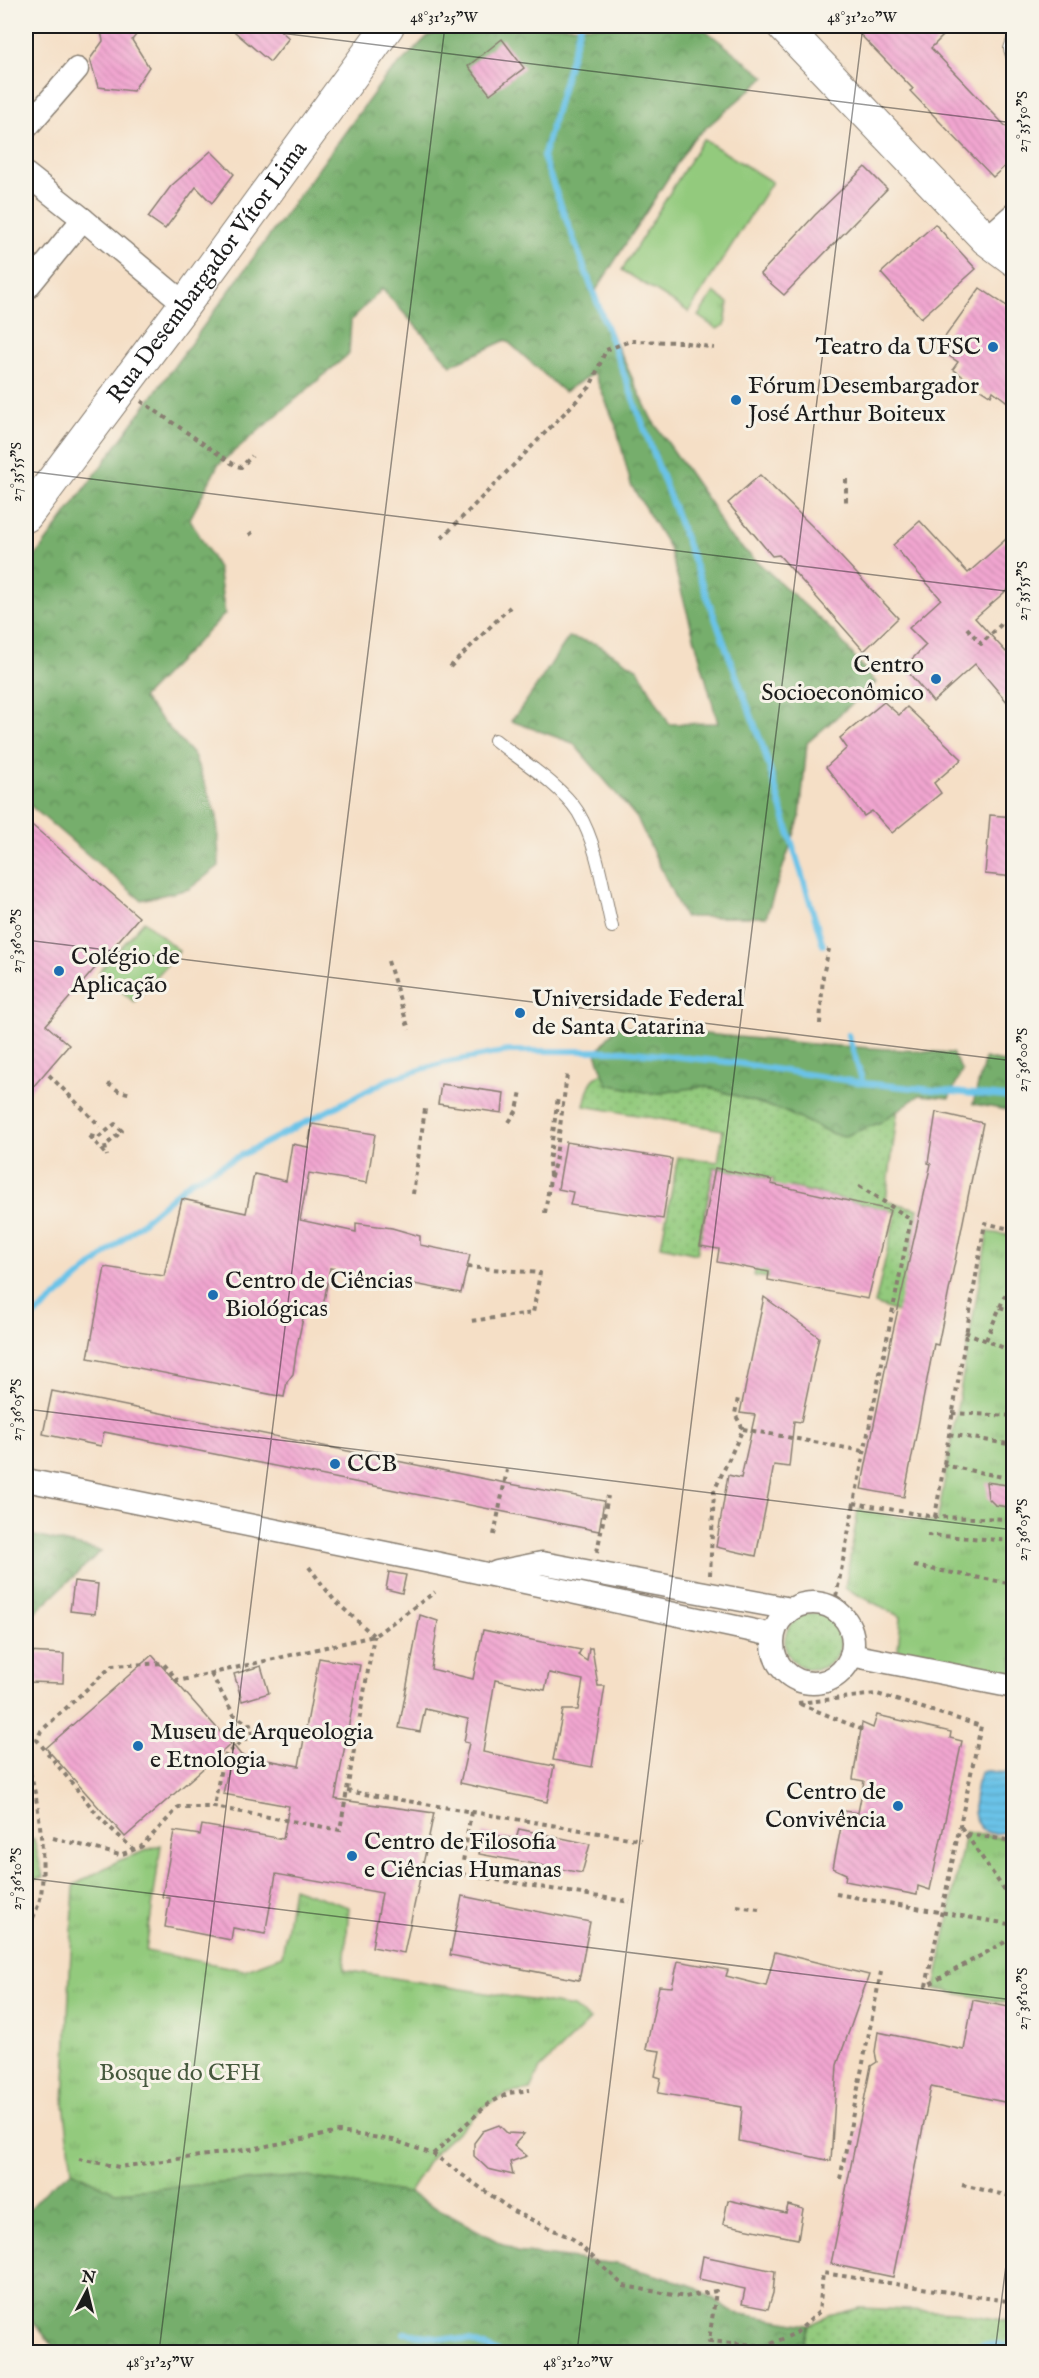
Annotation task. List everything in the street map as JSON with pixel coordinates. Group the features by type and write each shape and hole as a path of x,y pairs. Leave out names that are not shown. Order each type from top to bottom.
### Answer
{"main road":[{"name":"Rua Desembargador Vítor Lima","path":"26,516 185,304 388,26"},
{"path":"783,26 986,239 1014,260"}],"street":[{"path":"26,128 77,69"},
{"path":"26,174 185,304"},
{"path":"986,239 1014,214"},
{"path":"26,289 83,219"},
{"path":"26,1480 773,1635"},
{"path":"487,1574 542,1563 790,1609 809,1603 819,1603 832,1607 843,1616 850,1628 853,1641 851,1655 846,1666 837,1675 814,1682 802,1681 791,1676 782,1668 773,1647 773,1635 779,1621 790,1609"},
{"path":"851,1655 1014,1687"}],"lane":[{"path":"1014,37 1010,49 1014,62"},
{"path":"495,740 557,789 577,811 591,838 612,927"}],"path":[{"path":"442,538 590,387 606,350 630,341 682,342 714,348"},
{"path":"140,400 237,466 242,467 252,456"},
{"path":"846,479 846,503"},
{"path":"249,536 254,531"},
{"path":"450,667 510,607"},
{"path":"967,628 981,644 1014,612"},
{"path":"820,1024 823,975 828,949"},
{"path":"388,961 409,1030"},
{"path":"49,1074 100,1126"},
{"path":"545,1213 555,1163 567,1075"},
{"path":"108,1084 119,1091 132,1094"},
{"path":"509,1122 517,1110 521,1091"},
{"path":"550,1179 549,1162 558,1096"},
{"path":"413,1194 425,1109"},
{"path":"115,1124 122,1131 105,1146 107,1156 90,1136 98,1138 115,1124"},
{"path":"836,1597 863,1451 911,1219 859,1186"},
{"path":"935,1517 985,1223 1014,1230"},
{"path":"467,1267 540,1273 533,1313 470,1321"},
{"path":"986,1340 1014,1274"},
{"path":"1008,1288 1014,1288"},
{"path":"1000,1308 1014,1312"},
{"path":"966,1332 1014,1352"},
{"path":"738,1398 735,1414 743,1429"},
{"path":"952,1413 1014,1416"},
{"path":"743,1429 863,1451"},
{"path":"709,1579 714,1491 743,1429"},
{"path":"949,1434 1014,1444"},
{"path":"943,1466 1008,1479"},
{"path":"494,1535 507,1470"},
{"path":"597,1556 608,1496"},
{"path":"854,1503 935,1517 1014,1519"},
{"path":"927,1535 1014,1540"},
{"path":"914,1566 1014,1584"},
{"path":"309,1567 334,1600 374,1636"},
{"path":"134,1850 101,1819 37,1740 41,1731 112,1666 163,1663 178,1681 211,1674 374,1636 435,1592"},
{"path":"53,1838 120,1855 141,1847 179,1807 214,1807 340,1830 374,1636"},
{"path":"211,1674 234,1715 250,1725 252,1734 226,1755 221,1767 214,1807"},
{"path":"866,1731 798,1703 877,1694 981,1726 926,1986 1014,1937"},
{"path":"26,1764 41,1829 42,1871 40,1899 26,1934"},
{"path":"347,1791 641,1840"},
{"path":"471,1812 461,1874 630,1902"},
{"path":"961,1827 1014,1904"},
{"path":"966,1834 1014,1841"},
{"path":"836,1894 1014,1925"},
{"path":"737,1906 759,1910"},
{"path":"840,2179 881,1972"},
{"path":"26,2040 31,2045"},
{"path":"433,2154 488,2104 509,2093 530,2090"},
{"path":"79,2159 119,2167 251,2150 339,2132 393,2140 433,2154 513,2211 573,2239 624,2286 685,2297 716,2291 709,2341 766,2346 796,2333 819,2312 823,2273 1014,2302"},
{"path":"962,2185 1014,2197"}],"green space":[{"path":"456,26 700,26 765,77 693,139 593,295 652,420 712,506 726,533 835,633 876,683 807,743 800,817 766,917 684,917 637,818 573,743 511,721 527,701 569,637 597,644 638,669 669,724 718,723 669,547 631,485 616,426 594,373 564,392 506,340 451,365 382,289 351,320 349,354 218,465 190,519 218,568 225,614 142,698 194,756 217,816 219,866 189,889 141,900 26,802 26,569 384,79 428,36"},
{"path":"703,139 772,182 689,312 622,270"},
{"path":"714,292 728,303 725,325 717,329 698,316"},
{"path":"144,921 179,951 134,1002 99,972"},
{"path":"617,1026 824,1045 952,1053 962,1071 949,1098 920,1095 879,1123 845,1136 833,1134 783,1111 705,1086 654,1094 607,1084 596,1053"},
{"path":"985,1058 1013,1064 1013,1111 973,1104"},
{"path":"611,1069 900,1092 886,1201 918,1209 900,1313 875,1304 896,1212 791,1187 769,1278 754,1276 774,1179 714,1167 697,1254 661,1246 678,1157 718,1162 723,1130 584,1106 591,1083 598,1075"},
{"path":"988,1232 1013,1236 1013,1676 898,1650 901,1617 845,1588 858,1510 937,1523"},
{"path":"26,1534 101,1551 26,1621"},
{"path":"813,1613 824,1615 833,1621 839,1630 841,1641 839,1652 833,1661 824,1667 813,1669 802,1667 793,1661 787,1652 785,1641 787,1630 793,1621 802,1615"},
{"path":"965,1832 1013,1840 1013,2004 935,1989"},
{"path":"26,1839 34,1839 43,1877 26,1881"},
{"name":"Bosque do CFH","path":"161,1845 146,1951 244,1970 282,1956 293,1888 349,1907 344,1970 573,2007 590,2020 540,2069 530,2090 509,2093 488,2104 433,2154 409,2193 303,2176 115,2192 72,2171 64,2103 74,1885 118,1861"},
{"path":"72,2171 115,2192 303,2176 409,2193 517,2252 617,2264 694,2286 735,2313 809,2325 802,2352 58,2352 26,2313 26,2212 49,2187"},
{"path":"860,2308 956,2312 1013,2322 1013,2352 802,2352 809,2325 829,2316"}],"water":[{"path":"1013,1759 1013,1831 991,1833 985,1831 979,1827 974,1813 976,1787 980,1773 983,1771 1007,1772"}],"building":[{"path":"100,26 143,26 132,40 149,67 133,91 98,87 90,59 103,41"},
{"path":"228,26 275,26 289,38 270,62"},
{"path":"852,26 935,26 944,35 931,48 1014,135 1014,158 993,177 910,91 913,89"},
{"path":"502,39 524,68 490,94 468,66"},
{"path":"211,151 234,174 212,203 196,187 165,229 148,217 171,186"},
{"path":"865,167 887,189 784,295 760,274 815,215"},
{"path":"935,224 976,269 921,318 881,273"},
{"path":"980,288 1014,311 1014,407 993,391 991,396 953,369 958,362 937,348"},
{"path":"760,475 813,527 898,618 864,651 779,555 772,556 728,503"},
{"path":"920,521 968,573 1014,532 1014,584 975,618 1006,652 1014,645 1014,710 975,664 933,702 904,667 926,645 909,628 941,599 893,545"},
{"path":"884,702 899,715 907,707 962,759 934,783 941,793 892,833 872,811 864,816 826,767 847,748 840,738"},
{"path":"990,815 1014,817 1014,877 985,874"},
{"name":"Colégio de Aplicação","path":"26,820 139,917 46,1025 69,1045 26,1095"},
{"path":"441,1084 504,1093 502,1113 438,1104"},
{"path":"936,1112 983,1123 938,1345 934,1344 904,1497 861,1489 891,1340 931,1164 928,1163"},
{"name":"Centro de Ciências Biológicas","path":"312,1124 375,1134 367,1183 309,1173 300,1220 356,1232 356,1223 392,1228 420,1236 420,1245 470,1255 461,1293 330,1268 323,1307 306,1304 293,1374 287,1382 284,1397 88,1358 105,1267 164,1276 182,1199 246,1213 254,1174 286,1181 292,1144 308,1147"},
{"path":"566,1142 672,1159 663,1219 570,1205 573,1192 558,1189"},
{"path":"715,1168 772,1180 771,1184 890,1210 868,1299 768,1280 769,1272 717,1262 719,1249 700,1246"},
{"path":"764,1297 819,1337 801,1422 794,1421 789,1467 774,1465 756,1556 716,1547 728,1475 741,1478 755,1415 740,1413"},
{"name":"CCB","path":"52,1391 604,1501 599,1531 104,1432 101,1446 43,1434"},
{"path":"986,1482 1014,1486 1014,1508 995,1505 988,1498"},
{"path":"389,1572 406,1575 402,1593 386,1589"},
{"path":"74,1581 98,1584 95,1614 70,1611"},
{"path":"420,1615 438,1621 431,1669 473,1679 483,1630 581,1650 578,1655 587,1661 589,1648 592,1648 598,1686 605,1686 592,1767 553,1760 563,1710 578,1710 583,1680 549,1673 545,1690 495,1680 483,1752 554,1766 547,1802 460,1783 469,1743 464,1742 468,1719 425,1709 420,1732 399,1728"},
{"path":"26,1652 64,1654 63,1683 26,1682"},
{"name":"Museu de Arqueologia e Etnologia","path":"152,1655 231,1744 125,1837 46,1748"},
{"path":"319,1658 360,1665 335,1799 434,1813 404,1953 372,1947 382,1893 276,1874 265,1934 233,1928 231,1940 165,1927 170,1898 162,1897 174,1831 200,1835 202,1825 283,1839 289,1806 223,1794 233,1745 241,1755 299,1766"},
{"path":"261,1666 269,1693 242,1701 234,1674"},
{"name":"Centro de Convivência","path":"877,1715 951,1732 950,1738 962,1741 930,1890 918,1886 917,1895 845,1881 846,1874 833,1868 844,1811 858,1813 864,1781 853,1779 862,1723 873,1728"},
{"path":"519,1829 590,1844 582,1873 479,1854 483,1833 516,1839"},
{"path":"462,1896 590,1922 579,1980 450,1955"},
{"path":"775,1952 869,1975 837,2065 831,2161 739,2141 742,2107 658,2093 661,2078 655,2076 660,2051 646,2049 659,1986 672,1987 678,1961 728,1970 726,1976 766,1986"},
{"path":"973,2000 1014,2008 1014,2104 931,2087 893,2277 831,2264 871,2066 877,2062 875,2052 878,2032 964,2050"},
{"path":"499,2125 507,2133 524,2134 514,2145 527,2156 510,2162 513,2175 488,2169 474,2156 474,2143 483,2131"},
{"path":"728,2200 786,2213 788,2205 803,2209 798,2239 723,2224"},
{"path":"703,2256 775,2271 773,2293 768,2309 742,2304 745,2289 699,2279"}],"waterway":[{"path":"580,26 543,157 763,747 823,945"},
{"path":"848,1035 863,1083"},
{"path":"26,1323 189,1182 390,1079 443,1063 508,1051 624,1051 736,1063 863,1083 1014,1098"},
{"path":"404,2333 470,2341 498,2352"},
{"path":"959,2352 983,2344 1014,2346"},
{"path":"925,2352 940,2346 954,2352"}],"place":[{"name":"Teatro da UFSC","path":"993,347"},
{"name":"Fórum Desembargador José Arthur Boiteux","path":"736,400"},
{"name":"Centro Socioeconômico","path":"936,679"},
{"name":"Colégio de Aplicação","path":"59,971"},
{"name":"Universidade Federal de Santa Catarina","path":"520,1013"},
{"name":"Centro de Ciências Biológicas","path":"213,1295"},
{"name":"CCB","path":"335,1464"},
{"name":"Museu de Arqueologia e Etnologia","path":"138,1746"},
{"name":"Centro de Convivência","path":"898,1806"},
{"name":"Centro de Filosofia e Ciências Humanas","path":"352,1856"}]}
